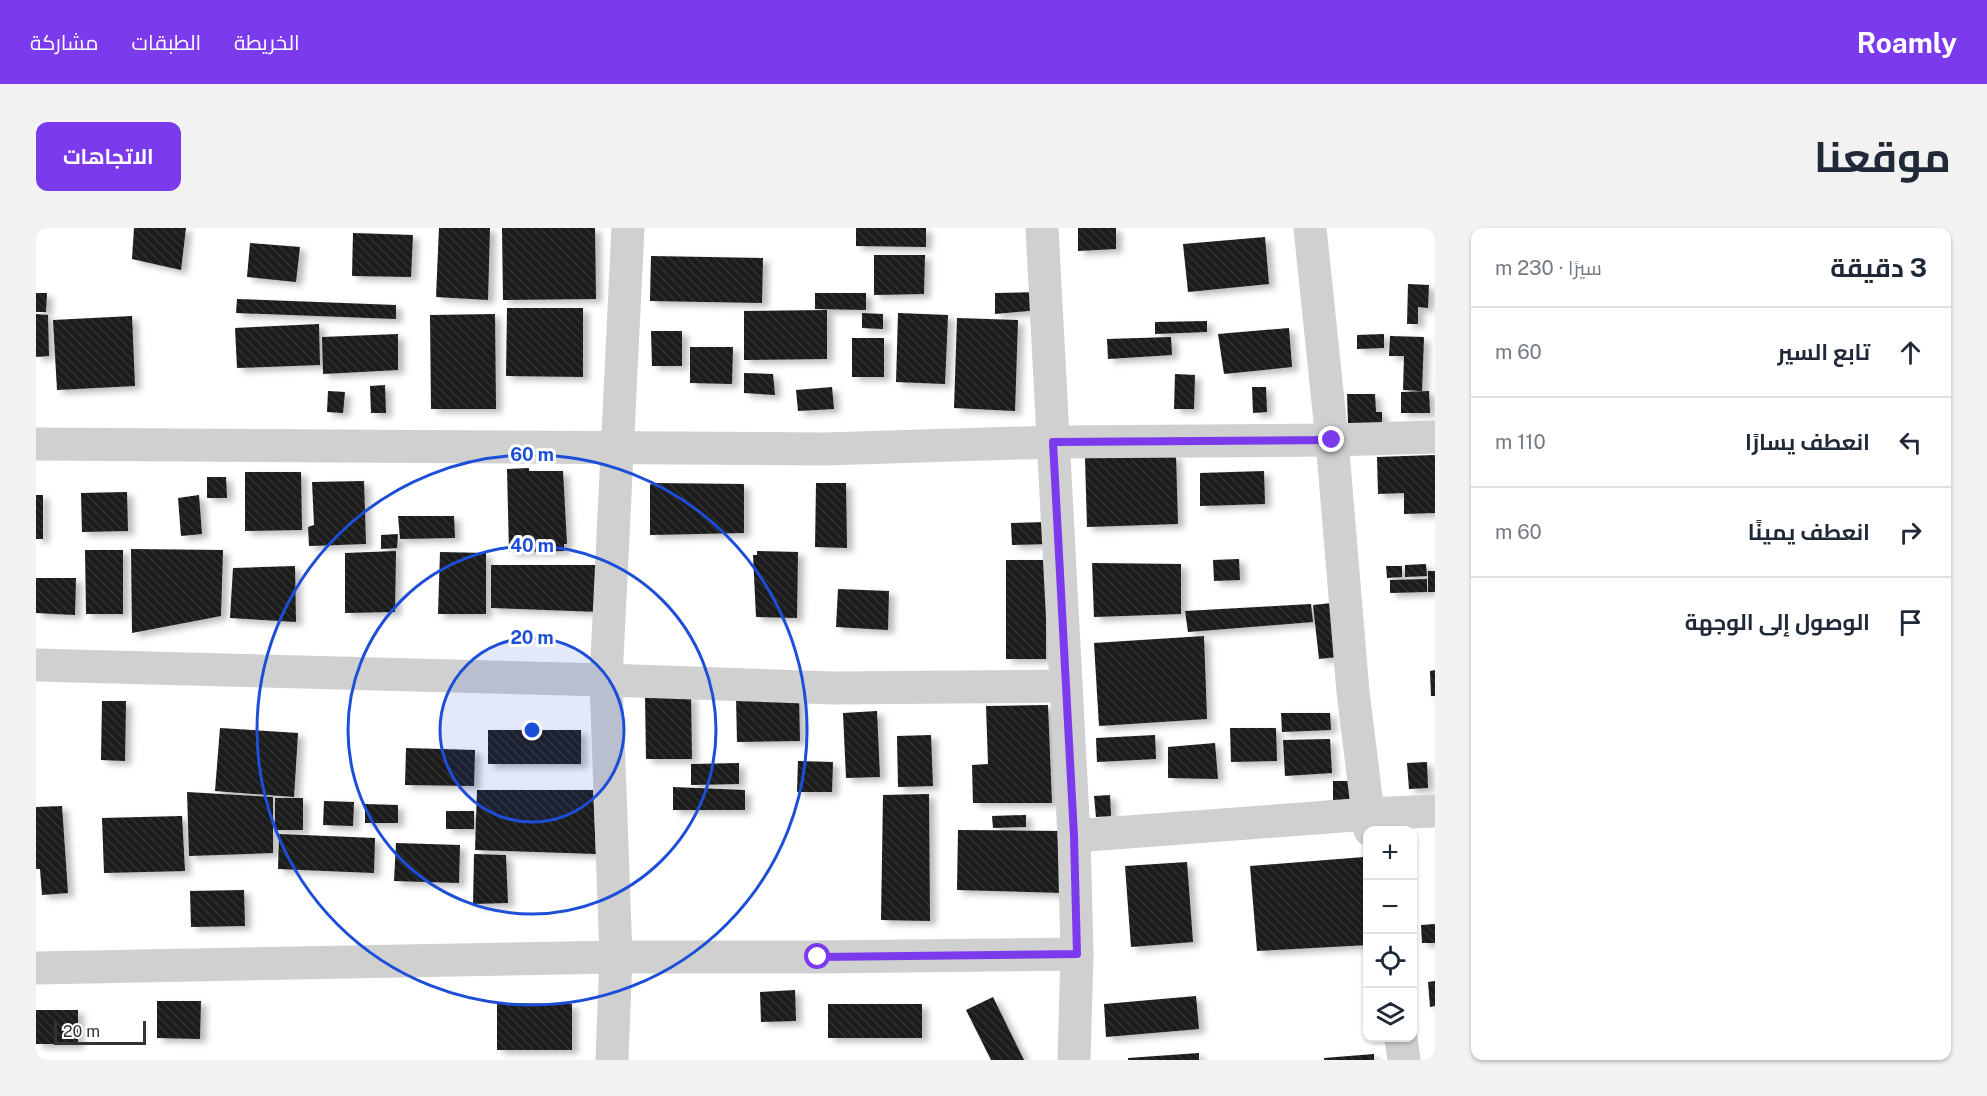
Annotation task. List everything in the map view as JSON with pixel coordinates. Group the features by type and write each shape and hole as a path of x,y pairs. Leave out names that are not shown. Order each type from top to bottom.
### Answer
{"street":[{"path":"612,1060 616,957 606,680 628,228"},
{"path":"1042,228 1074,836 1077,954 1074,1060"},
{"path":"1310,228 1332,440 1353,693 1369,822"},
{"path":"36,444 825,449 1053,442 1435,437"},
{"path":"36,665 833,688 1066,686"},
{"path":"1074,836 1369,822 1435,811"},
{"path":"36,968 616,957 1077,954"},
{"path":"1402,1042 1404,1060"}],"building":[{"path":"134,228 186,228 181,270 132,259"},
{"path":"439,228 490,228 488,300 436,297"},
{"path":"502,228 595,228 596,299 503,300"},
{"path":"856,228 926,228 926,247 856,246"},
{"path":"1078,228 1116,228 1116,249 1078,251"},
{"path":"353,233 413,235 411,277 352,276"},
{"path":"1265,237 1269,284 1188,292 1183,244"},
{"path":"250,243 300,247 296,282 247,277"},
{"path":"874,255 925,255 924,294 874,295"},
{"path":"651,256 763,258 762,303 650,301"},
{"path":"1408,284 1429,285 1428,308 1418,307 1418,324 1407,324"},
{"path":"1039,292 1040,310 995,314 995,293"},
{"path":"36,293 47,293 46,312 36,312"},
{"path":"815,293 866,293 866,310 815,309"},
{"path":"237,299 396,305 396,319 236,313"},
{"path":"507,308 583,308 583,377 506,376"},
{"path":"827,310 827,359 744,360 744,311"},
{"path":"862,313 883,314 883,329 862,328"},
{"path":"898,313 948,315 945,384 896,382"},
{"path":"36,314 48,315 49,356 36,357"},
{"path":"495,314 496,409 431,409 430,315"},
{"path":"132,316 135,386 57,390 53,320"},
{"path":"957,318 1018,320 1015,411 954,408"},
{"path":"1207,321 1207,332 1155,334 1155,322"},
{"path":"319,324 320,365 237,368 235,328"},
{"path":"1289,328 1292,367 1224,374 1218,334"},
{"path":"651,331 682,331 682,366 652,366"},
{"path":"398,334 398,370 323,374 322,337"},
{"path":"1384,334 1384,348 1357,349 1357,335"},
{"path":"1390,336 1424,337 1422,391 1403,390 1404,356 1389,356"},
{"path":"1171,337 1172,355 1108,359 1107,339"},
{"path":"852,338 884,338 884,377 852,377"},
{"path":"690,347 733,347 732,384 690,383"},
{"path":"744,373 773,374 775,395 744,393"},
{"path":"1175,374 1195,375 1194,409 1174,409"},
{"path":"385,385 386,413 371,413 370,386"},
{"path":"832,387 834,409 798,411 796,390"},
{"path":"1252,387 1266,387 1267,412 1253,413"},
{"path":"328,391 345,392 343,413 327,412"},
{"path":"1429,391 1430,413 1401,413 1401,392"},
{"path":"1347,394 1375,394 1376,412 1382,412 1382,423 1348,424"},
{"path":"1176,455 1178,524 1087,527 1085,458"},
{"path":"1435,455 1435,513 1404,514 1404,493 1378,494 1377,457"},
{"path":"529,468 529,471 563,471 567,544 564,544 564,551 509,552 507,469"},
{"path":"1264,471 1265,504 1200,506 1200,473"},
{"path":"245,472 301,472 302,530 245,531"},
{"path":"207,477 226,477 227,498 207,498"},
{"path":"364,481 366,544 309,546 308,527 314,525 312,482"},
{"path":"652,483 744,484 744,533 650,535 650,485"},
{"path":"816,483 846,483 847,548 815,547"},
{"path":"127,492 128,531 82,532 81,493"},
{"path":"36,495 43,495 43,539 36,539"},
{"path":"199,495 202,534 181,536 178,498"},
{"path":"398,516 454,516 455,538 400,539"},
{"path":"1047,522 1048,544 1012,545 1011,523"},
{"path":"398,534 397,548 381,549 381,535"},
{"path":"131,549 223,550 221,616 132,633"},
{"path":"85,550 123,550 123,614 86,614"},
{"path":"396,551 395,612 345,613 345,553"},
{"path":"757,551 798,552 797,618 756,617 753,555 757,555"},
{"path":"440,552 486,553 486,614 438,614"},
{"path":"1239,559 1240,580 1214,581 1213,560"},
{"path":"1006,560 1046,560 1046,659 1006,659"},
{"path":"1092,563 1181,564 1181,614 1094,617"},
{"path":"1426,564 1427,576 1405,577 1405,565"},
{"path":"491,565 600,565 600,612 491,608"},
{"path":"295,566 296,622 230,618 233,568"},
{"path":"1386,566 1402,566 1402,577 1387,578"},
{"path":"1428,571 1435,571 1435,592 1428,592"},
{"path":"36,578 76,578 75,615 36,613"},
{"path":"1427,579 1427,592 1390,593 1390,580"},
{"path":"838,589 889,591 888,630 836,627"},
{"path":"1332,603 1337,657 1319,659 1313,605"},
{"path":"1311,604 1313,622 1188,632 1185,611"},
{"path":"1204,636 1207,719 1099,726 1094,643"},
{"path":"1435,670 1435,696 1431,696 1430,671"},
{"path":"691,696 692,759 646,759 645,697"},
{"path":"799,696 800,741 737,742 736,697"},
{"path":"102,701 126,701 125,761 101,760"},
{"path":"1048,705 1052,803 973,803 972,765 988,764 986,706"},
{"path":"877,711 880,777 846,778 843,713"},
{"path":"1281,713 1330,713 1331,730 1282,732"},
{"path":"220,728 298,733 294,797 215,791"},
{"path":"1230,728 1276,728 1277,761 1231,762"},
{"path":"488,730 581,730 581,764 488,764"},
{"path":"931,735 933,786 898,787 897,736"},
{"path":"1155,735 1156,759 1097,762 1096,738"},
{"path":"1330,739 1332,773 1285,776 1283,740"},
{"path":"1215,743 1218,779 1168,778 1168,747"},
{"path":"406,748 475,750 474,786 405,785"},
{"path":"798,761 833,762 832,792 797,792"},
{"path":"1427,762 1428,788 1409,789 1407,763"},
{"path":"739,763 739,784 691,785 691,764"},
{"path":"1333,781 1351,781 1353,800 1333,801"},
{"path":"673,787 745,790 745,810 673,810"},
{"path":"477,790 593,790 596,854 475,850"},
{"path":"187,792 273,797 273,853 189,856"},
{"path":"929,794 930,921 881,920 883,795"},
{"path":"1110,795 1111,816 1096,817 1094,796"},
{"path":"275,798 303,798 303,830 275,830"},
{"path":"324,801 354,802 353,826 323,825"},
{"path":"365,804 398,805 398,823 365,823"},
{"path":"62,806 68,893 42,895 40,869 36,869 36,807"},
{"path":"446,811 474,811 474,829 446,829"},
{"path":"1026,815 1026,827 993,828 992,816"},
{"path":"182,816 185,871 104,873 102,818"},
{"path":"958,830 1065,831 1064,893 957,890"},
{"path":"279,834 375,838 374,873 278,869"},
{"path":"396,843 460,845 459,883 394,881"},
{"path":"474,854 506,855 508,903 473,904"},
{"path":"1363,857 1363,945 1257,951 1250,866"},
{"path":"1187,862 1193,942 1131,947 1125,866"},
{"path":"244,890 245,926 191,927 190,891"},
{"path":"1435,924 1435,943 1422,943 1421,925"},
{"path":"1435,981 1435,1006 1430,1007 1428,982"},
{"path":"795,990 796,1021 761,1022 760,992"},
{"path":"1196,996 1199,1029 1106,1037 1104,1004"},
{"path":"993,997 1024,1060 991,1060 966,1010"},
{"path":"157,1001 201,1001 200,1039 157,1038"},
{"path":"497,1003 572,1004 572,1050 497,1050"},
{"path":"828,1004 922,1004 922,1038 828,1038"},
{"path":"36,1010 78,1010 78,1044 36,1044"},
{"path":"1199,1053 1199,1060 1128,1060 1128,1058"},
{"path":"1374,1054 1374,1060 1324,1060 1324,1058"}],"route":[{"path":"818,957 1077,954 1074,836 1053,442 1332,440"}]}
